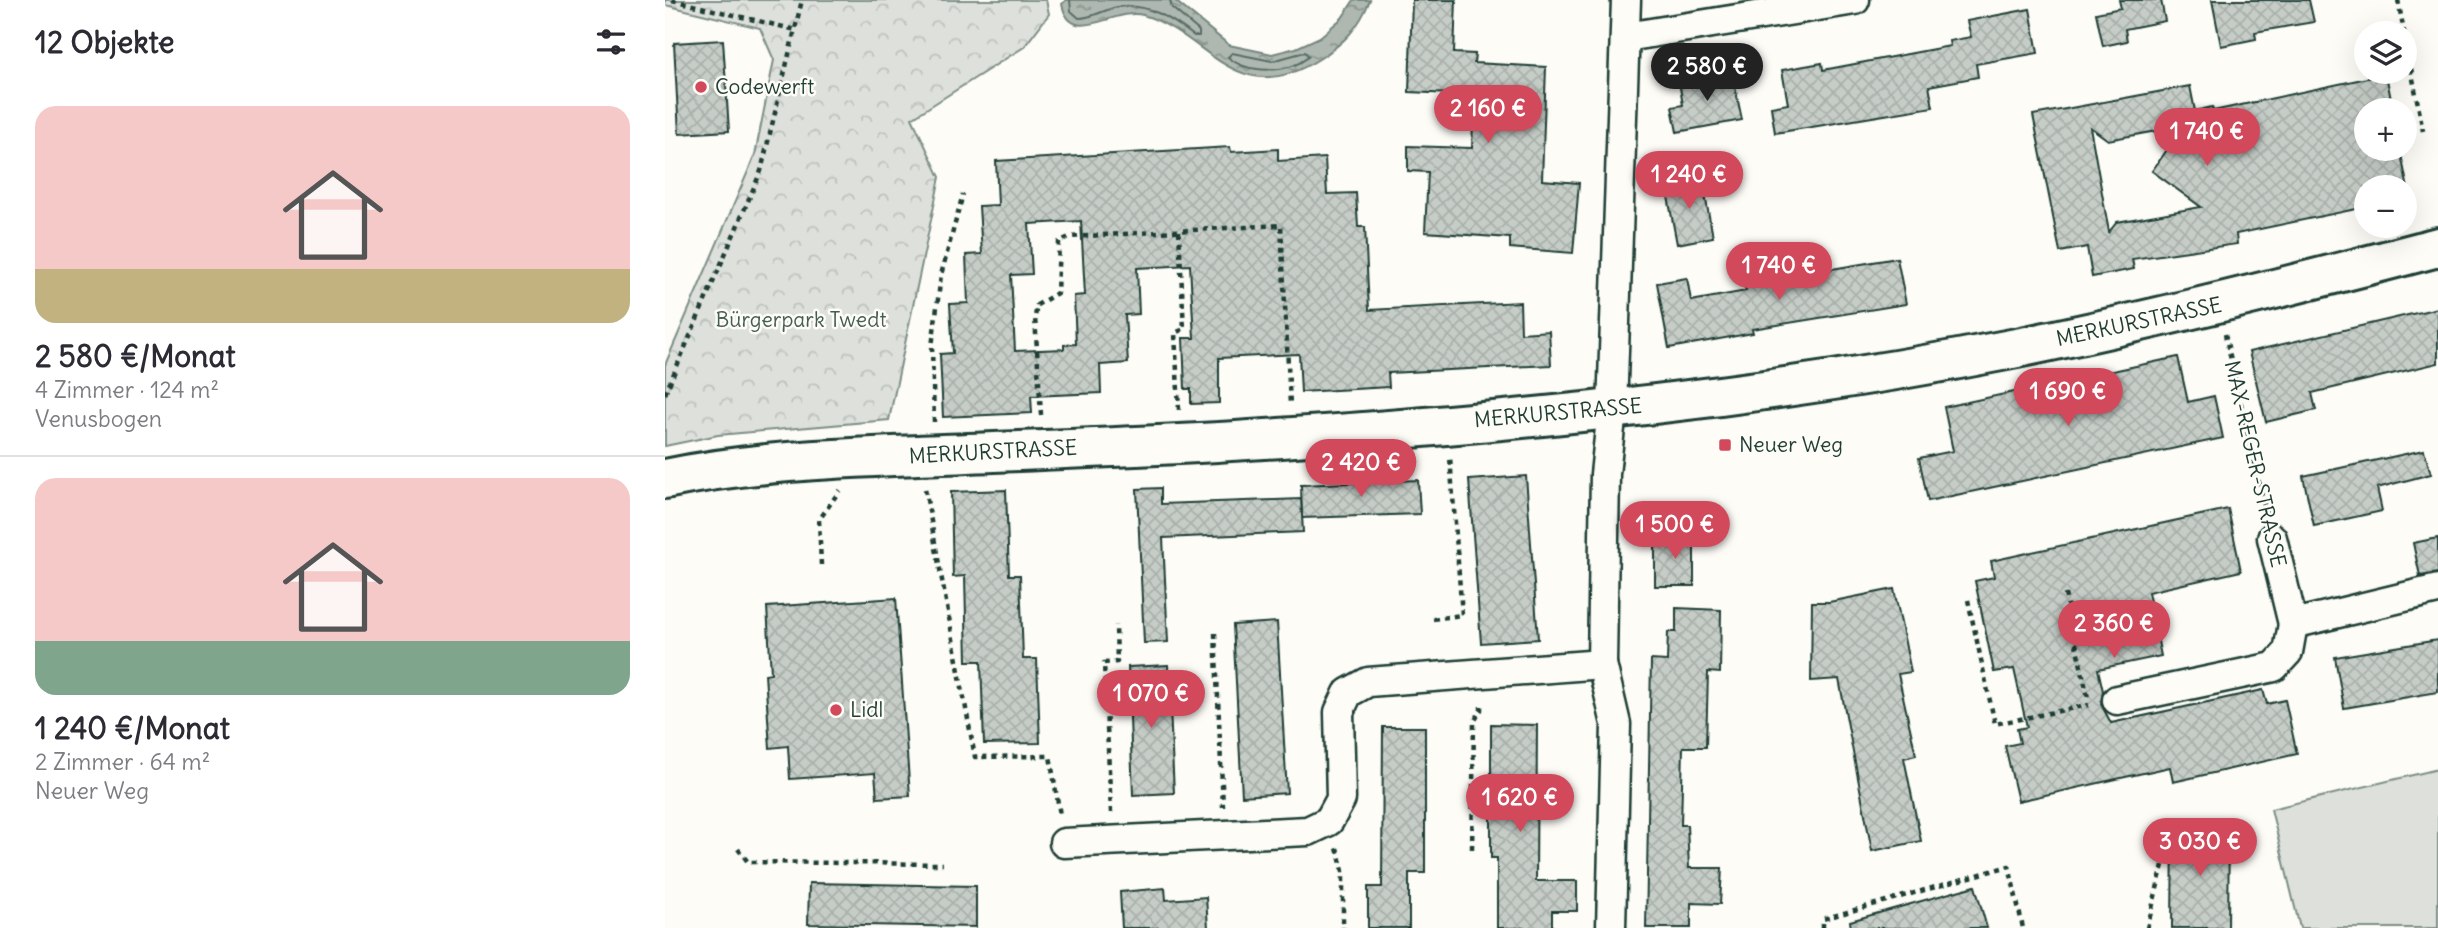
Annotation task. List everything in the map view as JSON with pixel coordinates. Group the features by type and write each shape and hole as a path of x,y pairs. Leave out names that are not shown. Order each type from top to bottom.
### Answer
{"street":[{"path":"1611,928 1616,724 1602,664 1605,474 1612,410 1626,0"},
{"path":"1626,37 1855,0"},
{"name":"MERKURSTRASSE","path":"665,479 743,466 842,458 1291,438 1612,410 1798,385 2014,348 2218,305 2438,247"},
{"name":"MAX-REGER-STRASSE","path":"2117,700 2274,667 2288,652 2293,624 2272,538"},
{"path":"2293,624 2438,589"},
{"path":"1064,843 1308,831 1329,821 1341,799 1339,712 1348,693 1368,682 1602,664"}],"path":[{"path":"672,0 796,30"},
{"path":"665,394 761,171 802,0"},
{"path":"2398,0 2423,131"},
{"path":"963,194 941,275 932,347 934,417 925,487 975,757 1050,755 1064,843"},
{"path":"1043,450 1035,317 1037,304 1057,293 1059,242 1069,237 1281,225 1291,438"},
{"path":"1179,231 1184,329 1175,333 1181,442"},
{"name":"MAX-REGER-STRASSE","path":"2218,305 2272,538"},
{"path":"1433,619 1462,615 1448,423"},
{"path":"821,565 819,520 838,497 842,458"},
{"path":"2065,594 2089,705"},
{"path":"1968,600 1995,724 2117,700"},
{"path":"1112,842 1104,663 1117,662 1116,625"},
{"path":"1215,633 1225,836"},
{"path":"1472,849 1475,722 1481,710 1478,674"},
{"path":"1329,821 1343,871 1343,928"},
{"path":"738,849 748,862 943,864"},
{"path":"2147,928 2164,862"},
{"path":"1823,928 1823,919 2009,866 2023,928"}],"green space":[{"name":"Bürgerpark Twedt","path":"665,0 1046,0 1049,14 1024,47 912,118 940,177 889,420 718,435 665,446 665,365 755,155 774,60 760,28 665,5"},
{"path":"2438,769 2438,928 2300,928 2271,809"}],"water":[{"path":"1066,0 1174,0 1229,45 1272,54 1296,48 1320,37 1342,18 1354,0 1370,0 1356,27 1328,53 1290,73 1266,77 1244,74 1166,25 1143,15 1119,16 1084,25 1074,23 1067,17 1062,4"}],"building":[{"path":"1412,0 1456,0 1454,53 1475,54 1474,63 1546,67 1542,180 1579,183 1573,253 1510,248 1510,238 1425,232 1428,172 1408,171 1408,146 1472,148 1474,95 1409,92"},
{"path":"2119,0 2161,0 2165,21 2125,29 2127,41 2103,46 2096,13 2121,8"},
{"path":"2212,0 2309,0 2314,22 2255,32 2256,39 2221,46"},
{"path":"2030,9 2038,53 1976,64 1978,77 1929,86 1933,107 1775,133 1771,107 1788,104 1782,70 1822,63 1823,70 1950,46 1949,41 1971,37 1967,21"},
{"path":"723,40 729,131 679,134 674,43"},
{"path":"1732,72 1742,120 1677,132 1672,107 1683,105 1679,82"},
{"path":"2354,81 2354,84 2388,84 2391,98 2354,98 2354,161 2402,161 2405,175 2354,175 2354,209 2236,234 2237,244 2132,259 2134,269 2092,277 2087,247 2060,252 2033,115 2190,86 2195,111 2212,107 2213,111","holes":["2184,126 2152,171 2201,207 2117,222 2109,232 2090,127 2108,140"]},
{"path":"1230,147 1231,152 1278,149 1278,161 1325,158 1327,194 1356,193 1358,227 1365,227 1369,310 1520,302 1521,333 1549,331 1551,365 1388,373 1389,387 1301,392 1299,354 1219,358 1219,403 1191,404 1191,389 1185,389 1183,338 1194,338 1190,265 1137,268 1139,314 1125,315 1128,363 1100,365 1101,393 1031,396 1032,413 943,417 940,354 953,353 950,304 968,303 966,255 982,254 979,206 998,205 996,161","holes":["1081,221 1085,295 1074,296 1076,344 1064,345 1064,349 1015,351 1011,275 1032,274 1029,224"]},
{"path":"1702,179 1713,237 1677,244 1666,186"},
{"path":"1897,258 1906,304 1752,329 1753,333 1669,348 1657,283 1687,278 1691,301 1746,291 1744,284"},
{"path":"2438,308 2438,363 2312,393 2316,410 2266,422 2249,352"},
{"path":"2178,357 2188,402 2214,396 2223,438 1928,501 1919,458 1953,451 1944,407"},
{"path":"2424,450 2431,474 2377,488 2382,511 2314,526 2303,476"},
{"path":"1526,476 1538,639 1481,643 1469,480"},
{"path":"1418,480 1420,514 1302,518 1301,485"},
{"path":"1161,488 1161,504 1301,499 1303,532 1163,538 1168,642 1144,643 1137,489"},
{"path":"1006,490 1009,575 1020,575 1023,659 1037,659 1040,743 984,744 981,661 967,661 965,576 953,577 951,492"},
{"path":"2228,509 2241,571 2148,592 2161,656 2098,669 2103,691 2101,704 2111,723 2263,690 2267,704 2285,700 2297,754 2173,782 2170,767 2018,801 2005,746 2020,743 2017,729 2027,727 2014,669 1994,672 1975,581 1994,577 1991,561"},
{"path":"1655,536 1694,536 1694,586 1655,586"},
{"path":"2438,538 2438,573 2420,576 2413,543"},
{"path":"1894,589 1911,672 1898,674 1916,755 1904,758 1921,841 1872,851 1839,679 1811,681 1812,602 1829,602"},
{"name":"Lidl","path":"896,598 910,796 877,798 875,773 790,779 788,746 770,748 765,674 771,673 767,607"},
{"path":"1676,608 1721,610 1720,673 1708,672 1706,747 1683,747 1681,825 1687,825 1689,868 1722,868 1720,904 1691,903 1691,928 1646,928 1651,660 1667,661 1668,632 1676,632"},
{"path":"1277,622 1287,793 1242,796 1233,625"},
{"path":"2438,640 2438,692 2344,708 2335,657"},
{"path":"1168,665 1174,793 1133,795 1128,667"},
{"path":"1491,724 1537,725 1536,881 1577,881 1577,911 1552,911 1552,928 1497,928 1497,858 1491,858"},
{"path":"1383,727 1425,727 1425,873 1409,873 1409,928 1368,928 1368,887 1382,887"},
{"path":"2173,829 2229,829 2228,928 2172,928"},
{"path":"809,883 976,886 976,927 808,924"},
{"path":"1975,886 1987,928 1851,928 1850,921"},
{"path":"1165,888 1166,900 1206,897 1208,928 1122,928 1120,892"}],"place":[{"name":"Codewerft","path":"701,87"},
{"name":"Neuer Weg","path":"1725,445"},
{"name":"Lidl","path":"836,710"}]}
